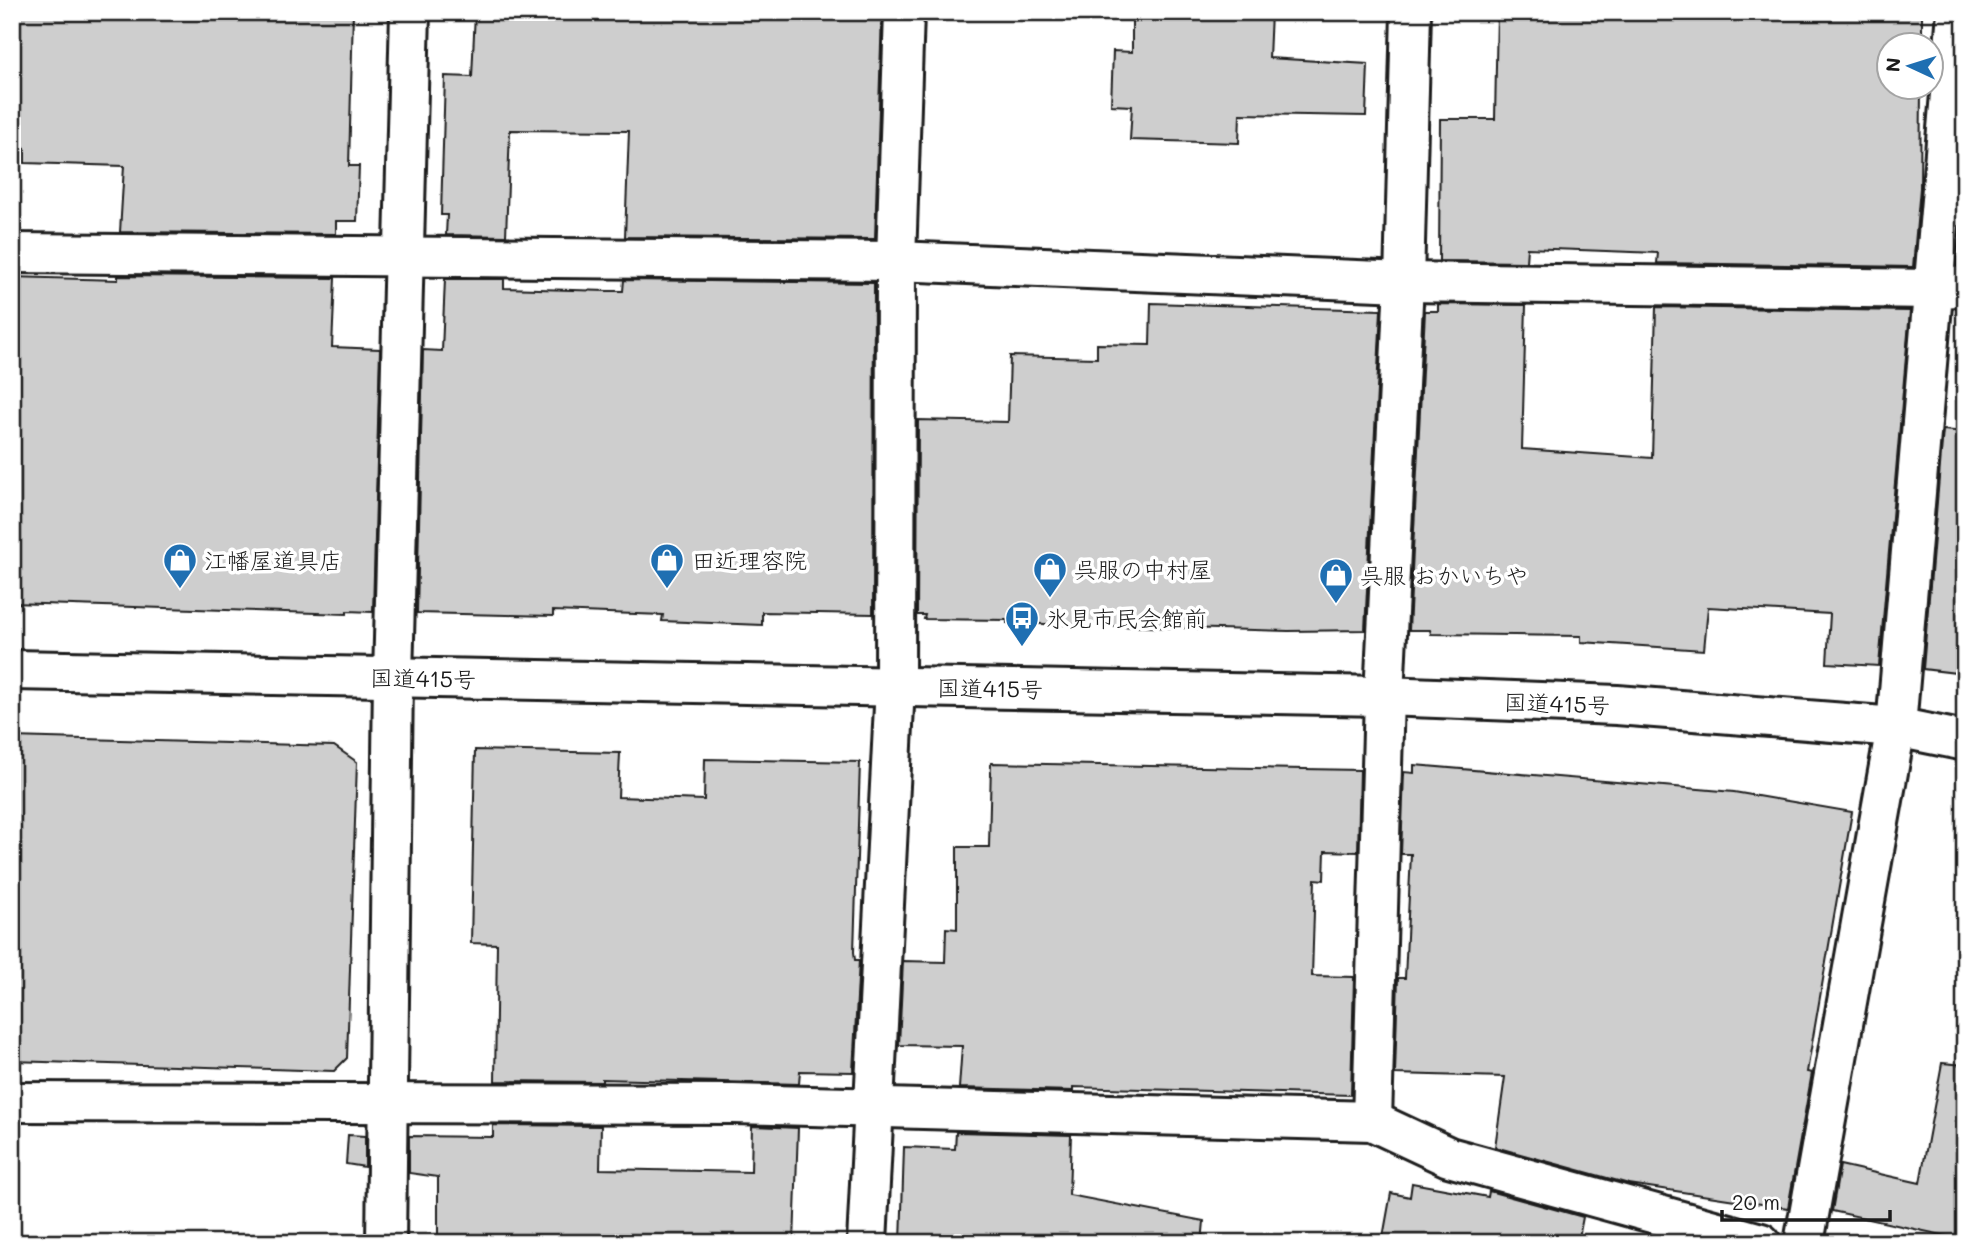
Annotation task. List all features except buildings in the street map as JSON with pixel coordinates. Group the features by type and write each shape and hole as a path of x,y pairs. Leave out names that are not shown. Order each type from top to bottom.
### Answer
{"main road":[{"path":"386,1243 393,678 410,12"},
{"path":"867,1243 895,687 896,261 904,12"},
{"path":"1372,1121 1384,696 1404,282 1411,12"},
{"path":"1804,1243 1896,727 1949,287 1957,12"},
{"path":"12,253 896,261 1404,282 1949,287"},
{"name":"国道415号","path":"12,670 1384,696 1617,705 1896,727 1965,741"},
{"path":"12,1102 733,1104 1372,1121 1449,1157 1761,1243"}],"place":[{"name":"江幡屋道具店","path":"180,590"},
{"name":"田近理容院","path":"667,590"},
{"name":"呉服の中村屋","path":"1050,599"},
{"name":"呉服 おかいちや","path":"1336,605"},
{"name":"氷見市民会館前","path":"1022,648"}]}
